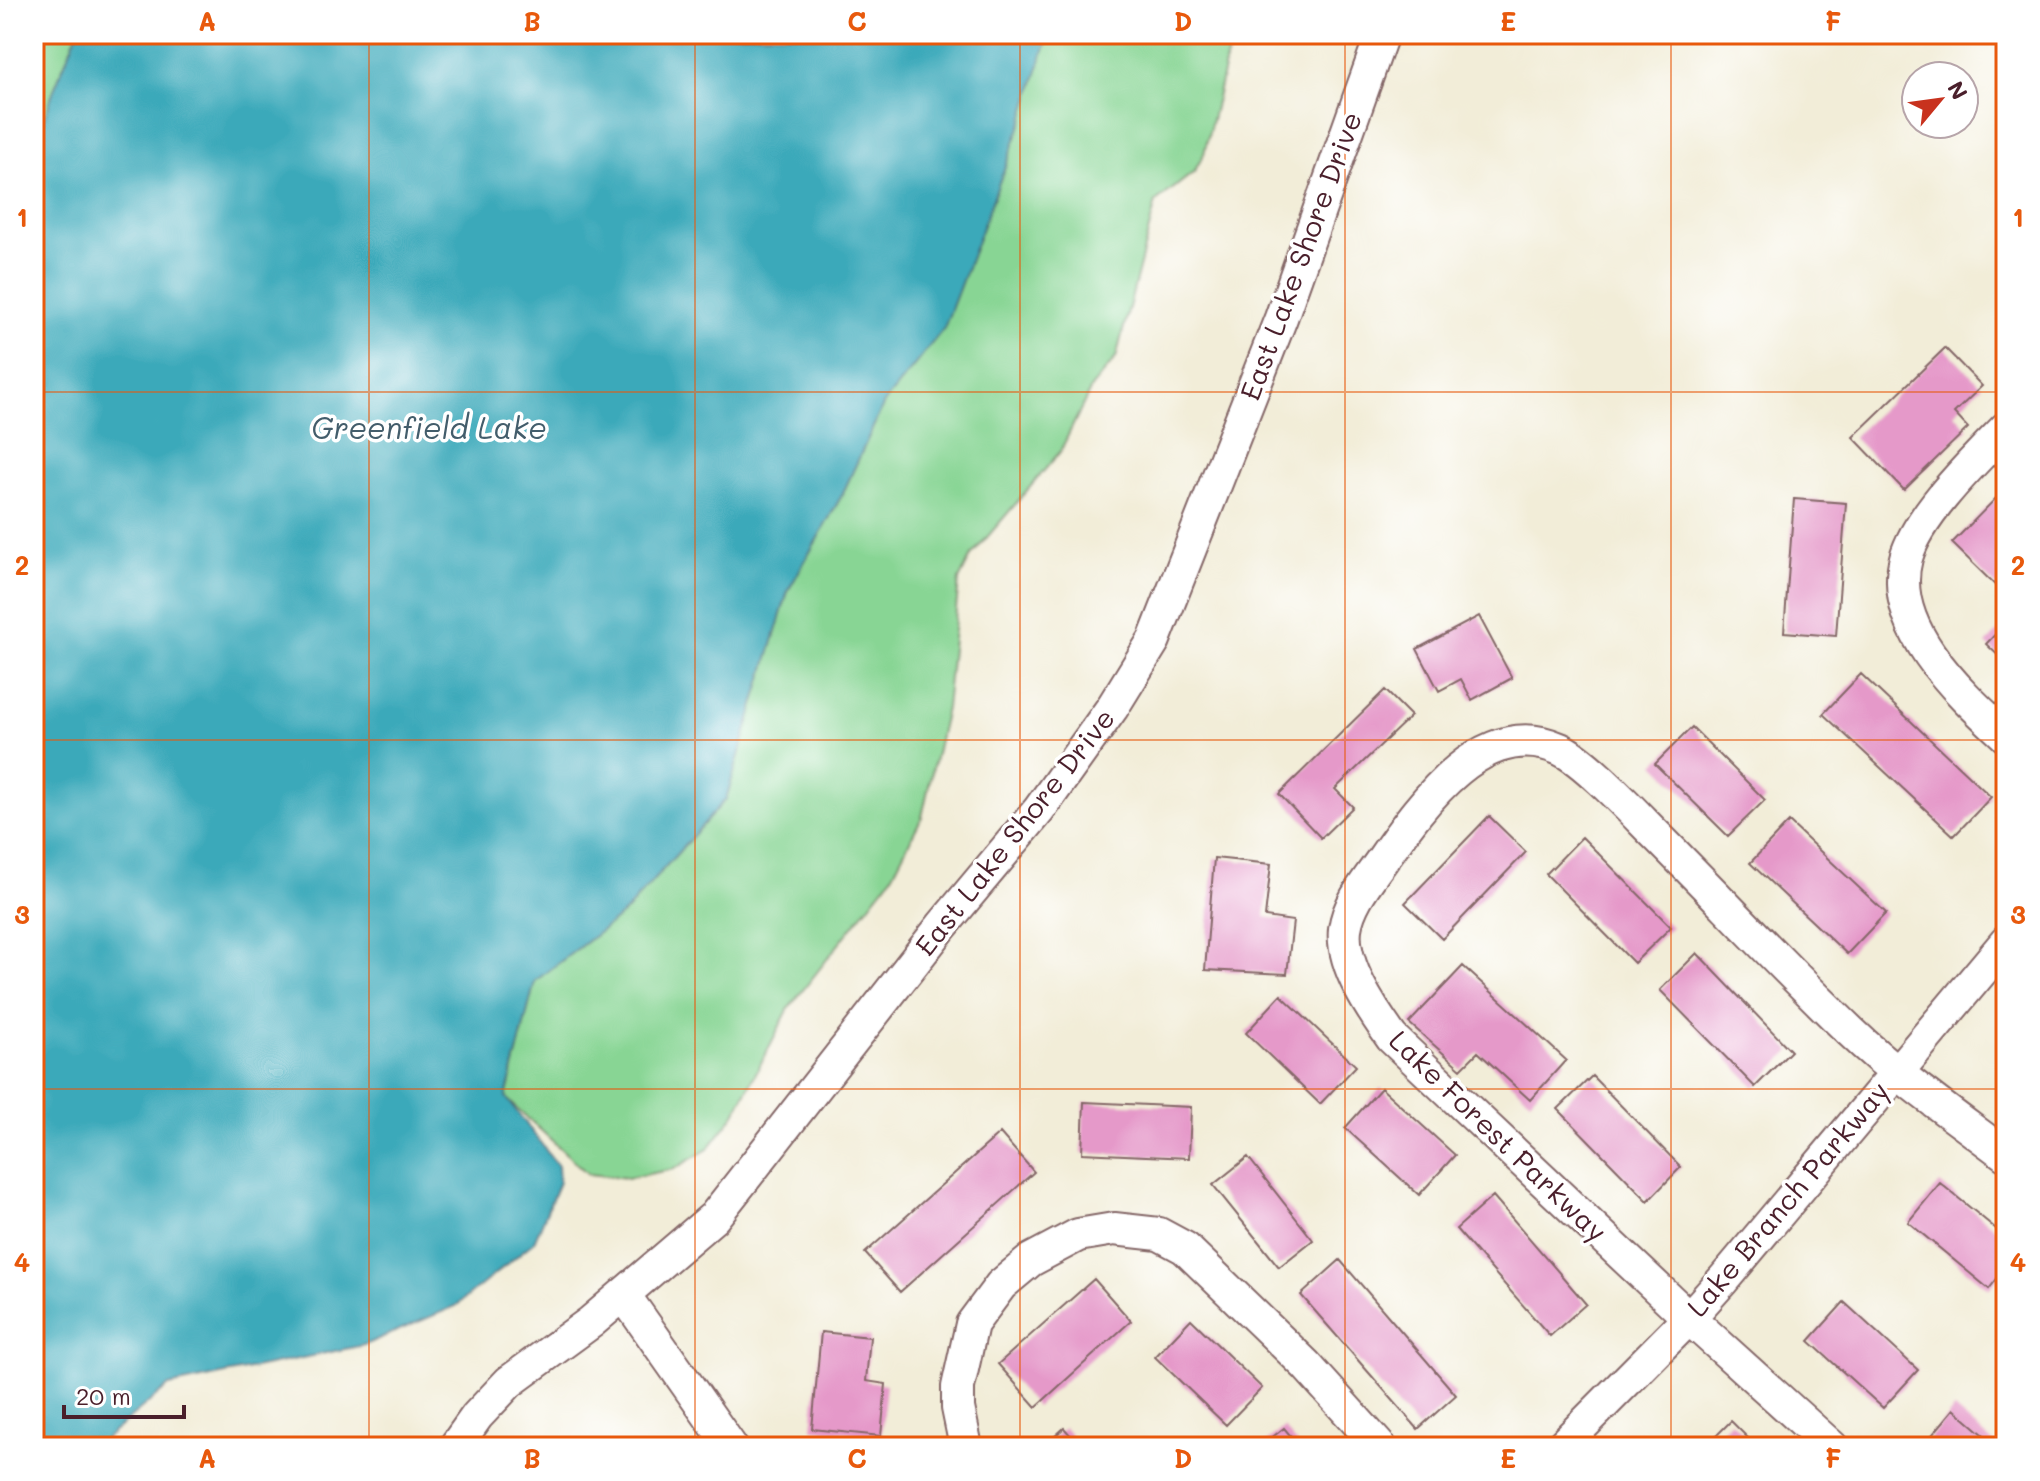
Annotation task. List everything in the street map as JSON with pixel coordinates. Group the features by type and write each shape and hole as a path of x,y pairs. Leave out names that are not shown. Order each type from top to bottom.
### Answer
{"street":[{"name":"East Lake Shore Drive","path":"455,1447 477,1416 509,1382 624,1295 714,1217 942,926 1039,810 1112,708 1154,640 1281,318 1382,34"},
{"path":"2006,428 1972,463 1916,536 1906,559 1904,587 1919,637 1932,659 2006,736"},
{"name":"Lake Forest Parkway","path":"1832,1447 1689,1318 1392,1038 1368,1004 1347,952 1345,931 1359,892 1405,828 1461,766 1492,748 1531,741 1561,750 1639,818 1851,1032 1896,1071 2006,1155"},
{"name":"Lake Branch Parkway","path":"1561,1447 1689,1318 2006,942"},
{"path":"966,1447 958,1408 958,1387 972,1324 1001,1285 1031,1260 1078,1235 1114,1229 1159,1234 1185,1248 1306,1365 1380,1447"},
{"path":"624,1295 731,1447"}],"green space":[{"path":"34,34 77,34 53,92 34,152"},
{"path":"1049,34 1232,34 1204,154 1194,172 1156,202 1116,358 1091,388 1060,452 971,556 959,580 946,708 922,817 892,876 789,1008 735,1114 708,1149 674,1169 628,1178 588,1174 506,1098 535,981 624,913 726,799 788,591 842,495 884,403 944,328 1023,119"}],"water":[{"name":"Greenfield Lake","path":"77,34 1049,34 1023,119 944,328 884,403 842,495 788,591 726,799 624,913 535,981 506,1097 558,1166 559,1182 534,1242 456,1306 364,1345 169,1386 95,1447 34,1447 34,152 53,92"}],"building":[{"path":"1945,348 1982,386 1954,413 1968,428 1904,490 1853,437"},
{"path":"2006,488 2006,580 1998,588 1952,543"},
{"path":"1794,499 1846,503 1836,636 1784,632"},
{"path":"1479,616 1512,678 1472,700 1461,679 1439,691 1417,649"},
{"path":"2006,623 2006,663 1986,644"},
{"path":"1861,674 1991,797 1954,836 1823,714"},
{"path":"1385,690 1411,716 1335,789 1353,807 1321,838 1279,794"},
{"path":"1692,727 1765,800 1728,836 1655,764"},
{"path":"1489,816 1526,852 1442,939 1405,903"},
{"path":"1789,822 1886,913 1847,954 1750,863"},
{"path":"1582,837 1671,927 1634,963 1546,874"},
{"path":"1214,858 1271,864 1265,917 1293,921 1287,974 1205,970"},
{"path":"1697,953 1791,1051 1755,1087 1660,990"},
{"path":"1463,966 1566,1060 1530,1100 1478,1052 1461,1069 1409,1023"},
{"path":"1281,995 1356,1066 1320,1104 1246,1033"},
{"path":"1592,1076 1681,1167 1648,1201 1558,1109"},
{"path":"1381,1088 1455,1155 1419,1195 1345,1128"},
{"path":"1084,1102 1191,1107 1189,1158 1082,1153"},
{"path":"1000,1133 1034,1172 900,1292 865,1253"},
{"path":"1248,1157 1313,1240 1279,1267 1213,1185"},
{"path":"1940,1183 2006,1237 2006,1267 1989,1289 1908,1222"},
{"path":"1493,1196 1586,1304 1550,1336 1456,1229"},
{"path":"1340,1260 1456,1395 1418,1429 1301,1295"},
{"path":"1094,1279 1131,1321 1036,1407 998,1364"},
{"path":"1844,1302 1918,1370 1883,1408 1809,1341"},
{"path":"1191,1319 1262,1388 1226,1425 1155,1357"},
{"path":"821,1332 870,1337 866,1381 886,1384 881,1436 812,1429"},
{"path":"1954,1409 1998,1447 1922,1447"},
{"path":"1731,1421 1757,1447 1705,1447"},
{"path":"1064,1428 1081,1447 1043,1447"},
{"path":"1284,1428 1300,1447 1260,1447"}]}
